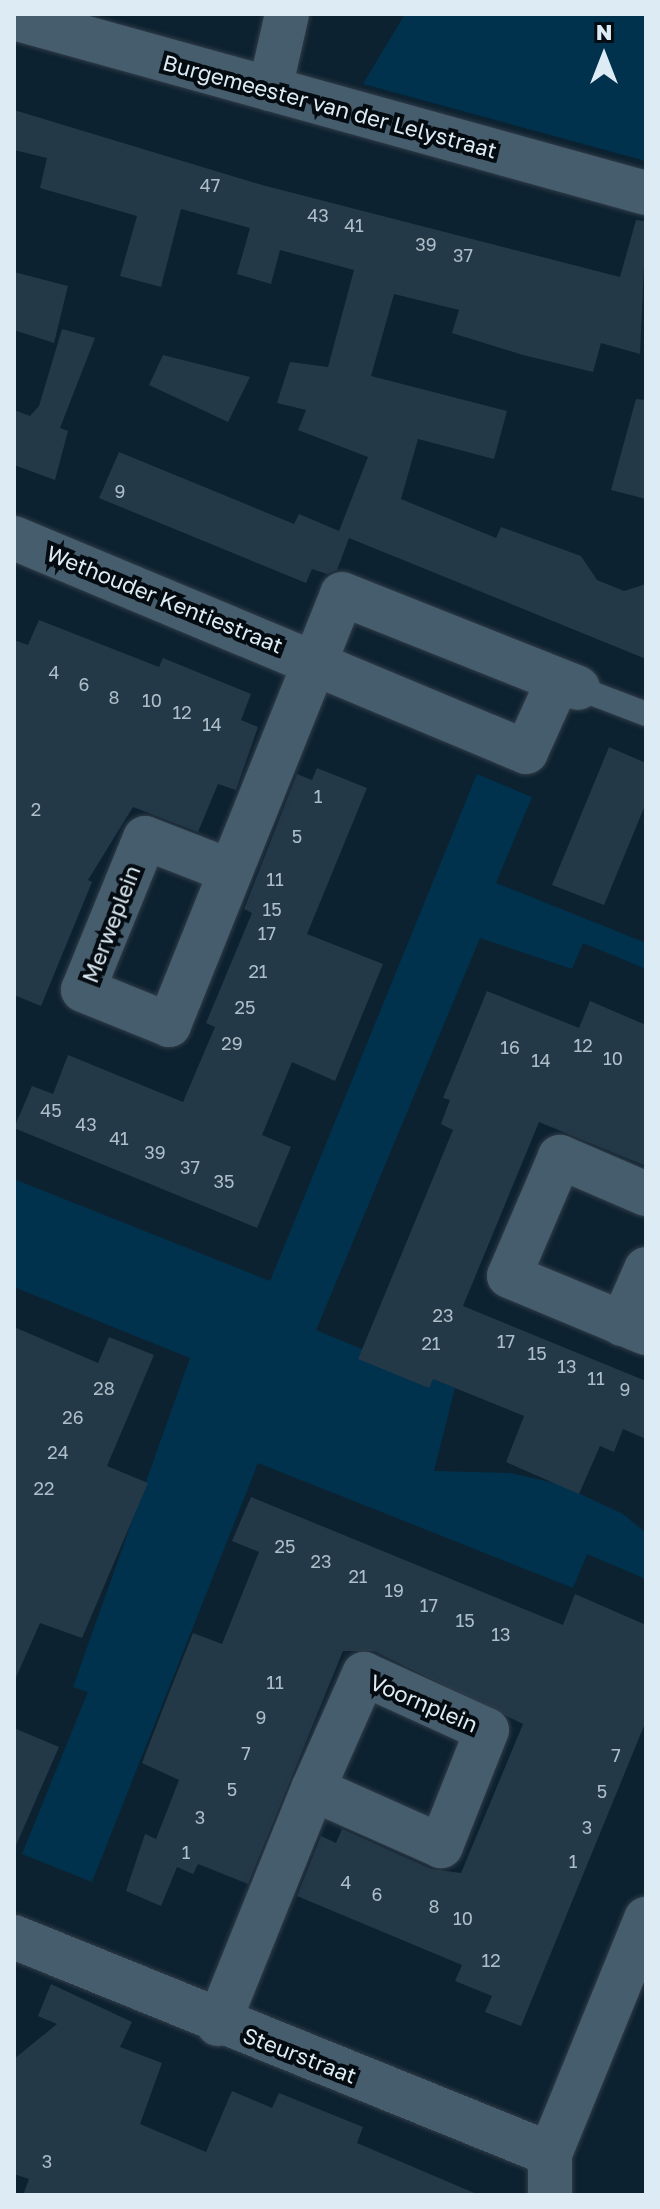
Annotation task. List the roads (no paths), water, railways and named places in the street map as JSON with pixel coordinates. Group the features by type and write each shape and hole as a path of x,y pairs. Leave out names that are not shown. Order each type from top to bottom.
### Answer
{"street":[{"path":"270,89 287,14"},
{"name":"Burgemeester van der Lelystraat","path":"14,18 646,193"},
{"name":"Wethouder Kentiestraat","path":"14,538 315,660 526,752 568,684"},
{"path":"230,871 342,594 568,684"},
{"path":"646,1194 560,1157 509,1276 634,1329 646,1269"},
{"path":"218,2024 313,1789"},
{"path":"550,2174 646,1919"},
{"name":"Steurstraat","path":"14,1937 218,2024 550,2174"}],"lane":[{"path":"568,684 646,714"}]}
